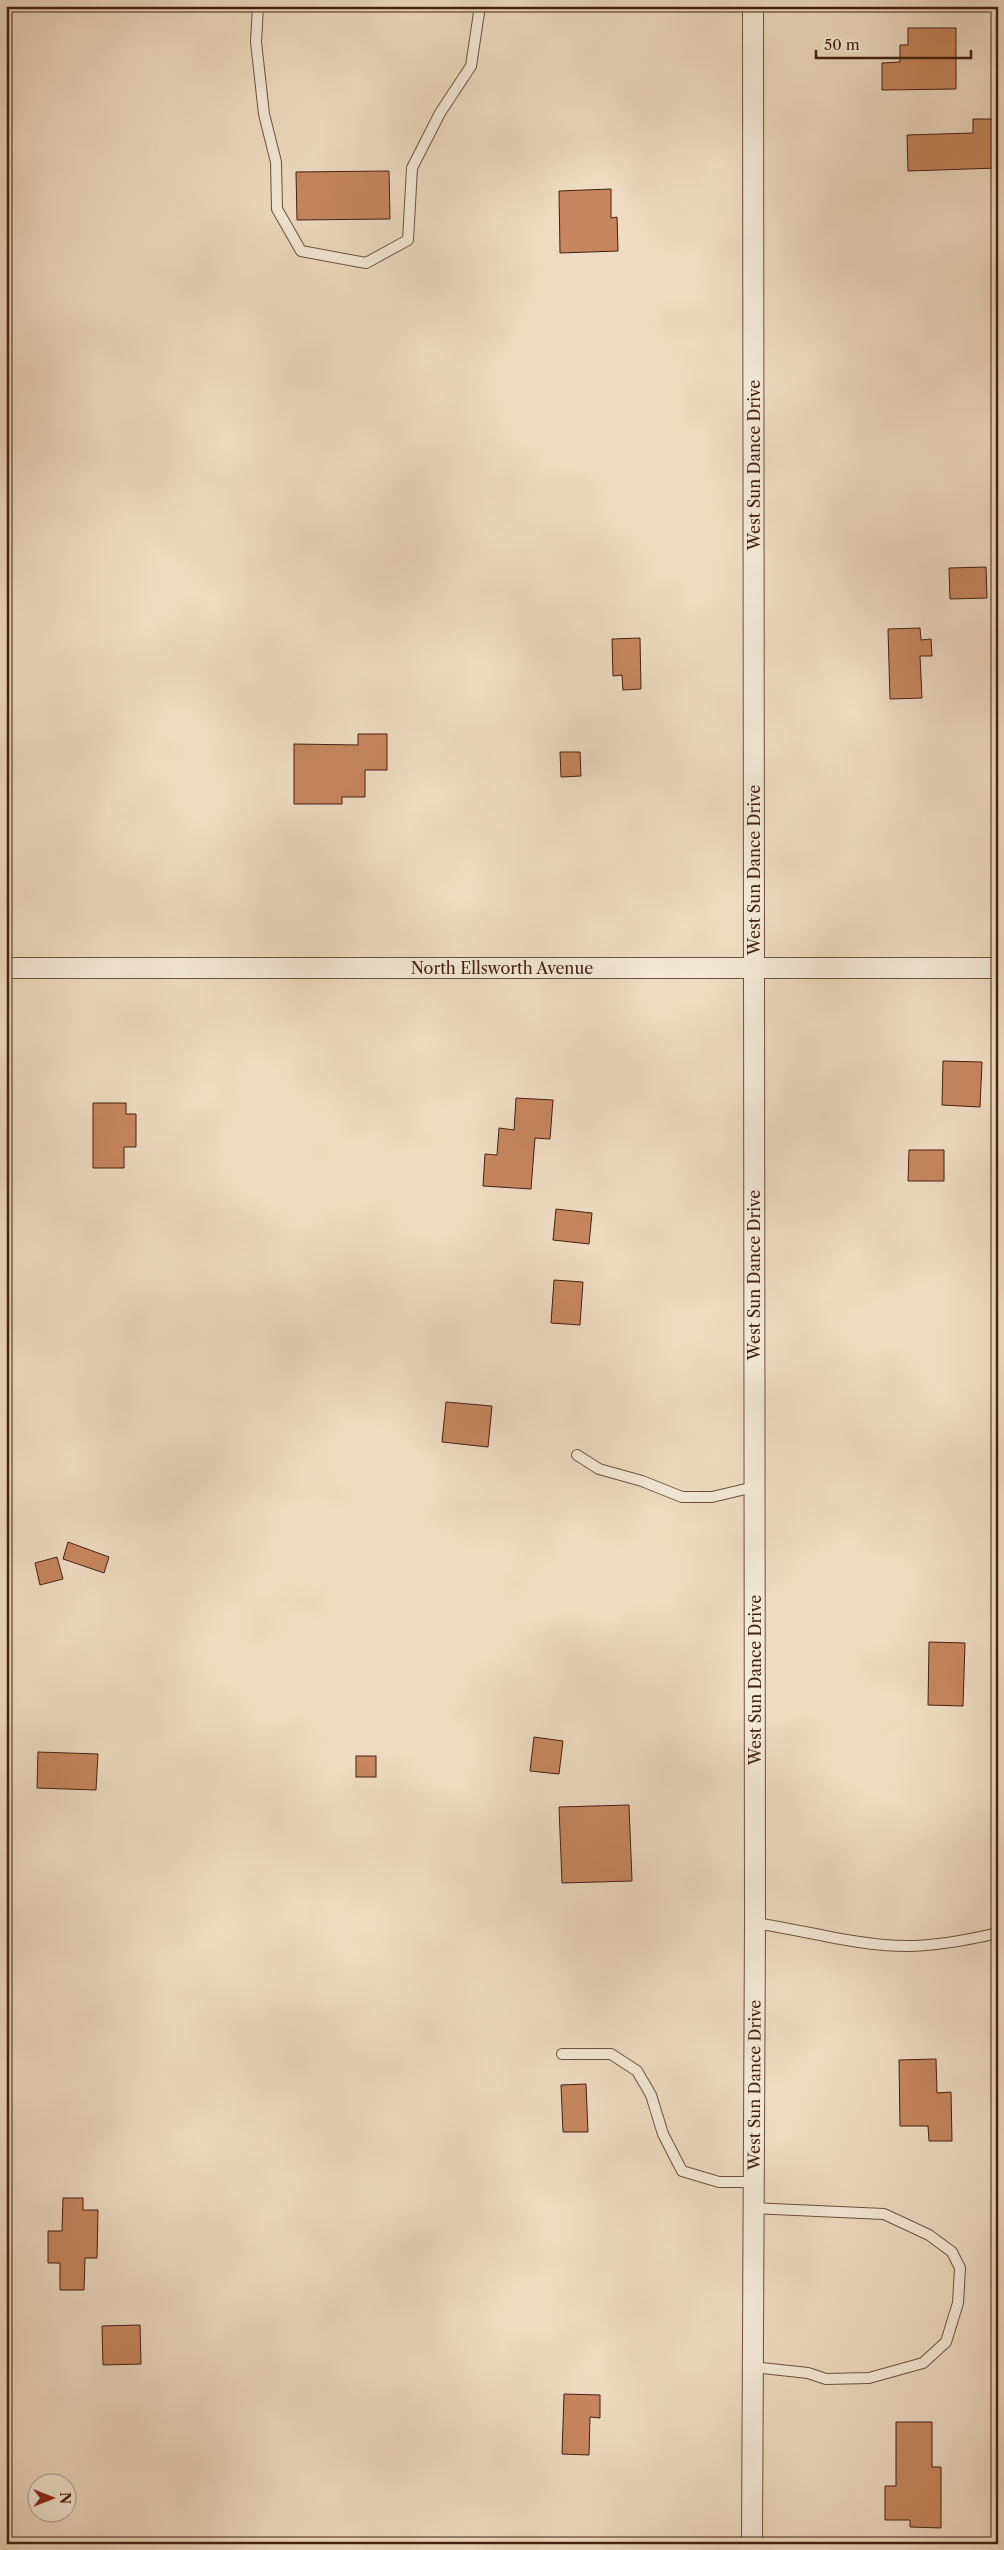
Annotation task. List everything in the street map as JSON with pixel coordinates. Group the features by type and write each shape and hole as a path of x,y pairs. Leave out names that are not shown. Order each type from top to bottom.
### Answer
{"street":[{"name":"West Sun Dance Drive","path":"752,2544 755,1923 753,6"},
{"name":"North Ellsworth Avenue","path":"6,968 998,968"}],"lane":[{"path":"258,6 256,42 264,114 276,162 277,210 301,251 366,263 408,240 412,168 440,113 471,66 480,6"},
{"path":"577,1455 599,1469 642,1481 682,1497 712,1497 754,1487"},
{"path":"755,1923 858,1941 907,1946 968,1940 998,1933"},
{"path":"562,2054 611,2054 637,2072 651,2095 663,2134 682,2171 719,2182 754,2182"},
{"path":"753,2208 884,2214 929,2235 952,2252 960,2268 958,2303 946,2342 923,2363 869,2378 826,2379 808,2373 753,2367"}],"building":[{"path":"908,28 956,28 956,89 882,90 882,63 900,62 900,45 908,45"},
{"path":"973,119 998,119 998,168 908,171 907,135 973,133"},
{"path":"389,171 390,219 297,220 296,172"},
{"path":"611,189 611,218 617,217 618,251 560,253 559,191"},
{"path":"986,567 987,598 950,599 949,568"},
{"path":"920,628 921,640 931,639 932,656 920,656 922,698 890,699 888,629"},
{"path":"640,638 641,689 623,690 622,675 613,676 612,639"},
{"path":"358,734 387,734 387,770 365,770 365,797 342,797 342,804 294,804 294,744 358,745"},
{"path":"560,752 580,752 581,776 561,777"},
{"path":"943,1061 982,1062 980,1107 942,1105"},
{"path":"516,1098 553,1100 550,1139 535,1138 531,1189 483,1186 485,1154 497,1155 499,1128 514,1130"},
{"path":"93,1103 126,1103 126,1114 136,1114 136,1147 124,1147 124,1168 93,1168"},
{"path":"909,1150 944,1150 944,1181 908,1181"},
{"path":"556,1209 592,1213 589,1244 553,1240"},
{"path":"554,1280 583,1282 580,1325 551,1323"},
{"path":"446,1402 492,1406 488,1447 442,1442"},
{"path":"68,1542 109,1557 104,1573 63,1559"},
{"path":"57,1557 63,1579 40,1585 35,1563"},
{"path":"929,1642 965,1643 963,1706 928,1705"},
{"path":"534,1737 563,1741 559,1774 530,1771"},
{"path":"38,1752 98,1754 96,1790 37,1788"},
{"path":"356,1756 376,1756 376,1777 356,1777"},
{"path":"629,1805 632,1881 562,1883 559,1807"},
{"path":"936,2059 937,2093 951,2092 952,2141 929,2141 928,2126 900,2126 899,2060"},
{"path":"586,2084 588,2132 563,2132 561,2085"},
{"path":"63,2198 83,2198 83,2210 98,2210 97,2258 85,2258 84,2290 60,2290 60,2263 48,2263 48,2231 62,2231"},
{"path":"140,2325 141,2364 103,2365 102,2326"},
{"path":"564,2394 600,2395 600,2418 590,2417 589,2455 562,2454"},
{"path":"896,2422 932,2422 932,2467 941,2467 941,2528 910,2527 910,2520 885,2520 885,2486 896,2486"}]}
